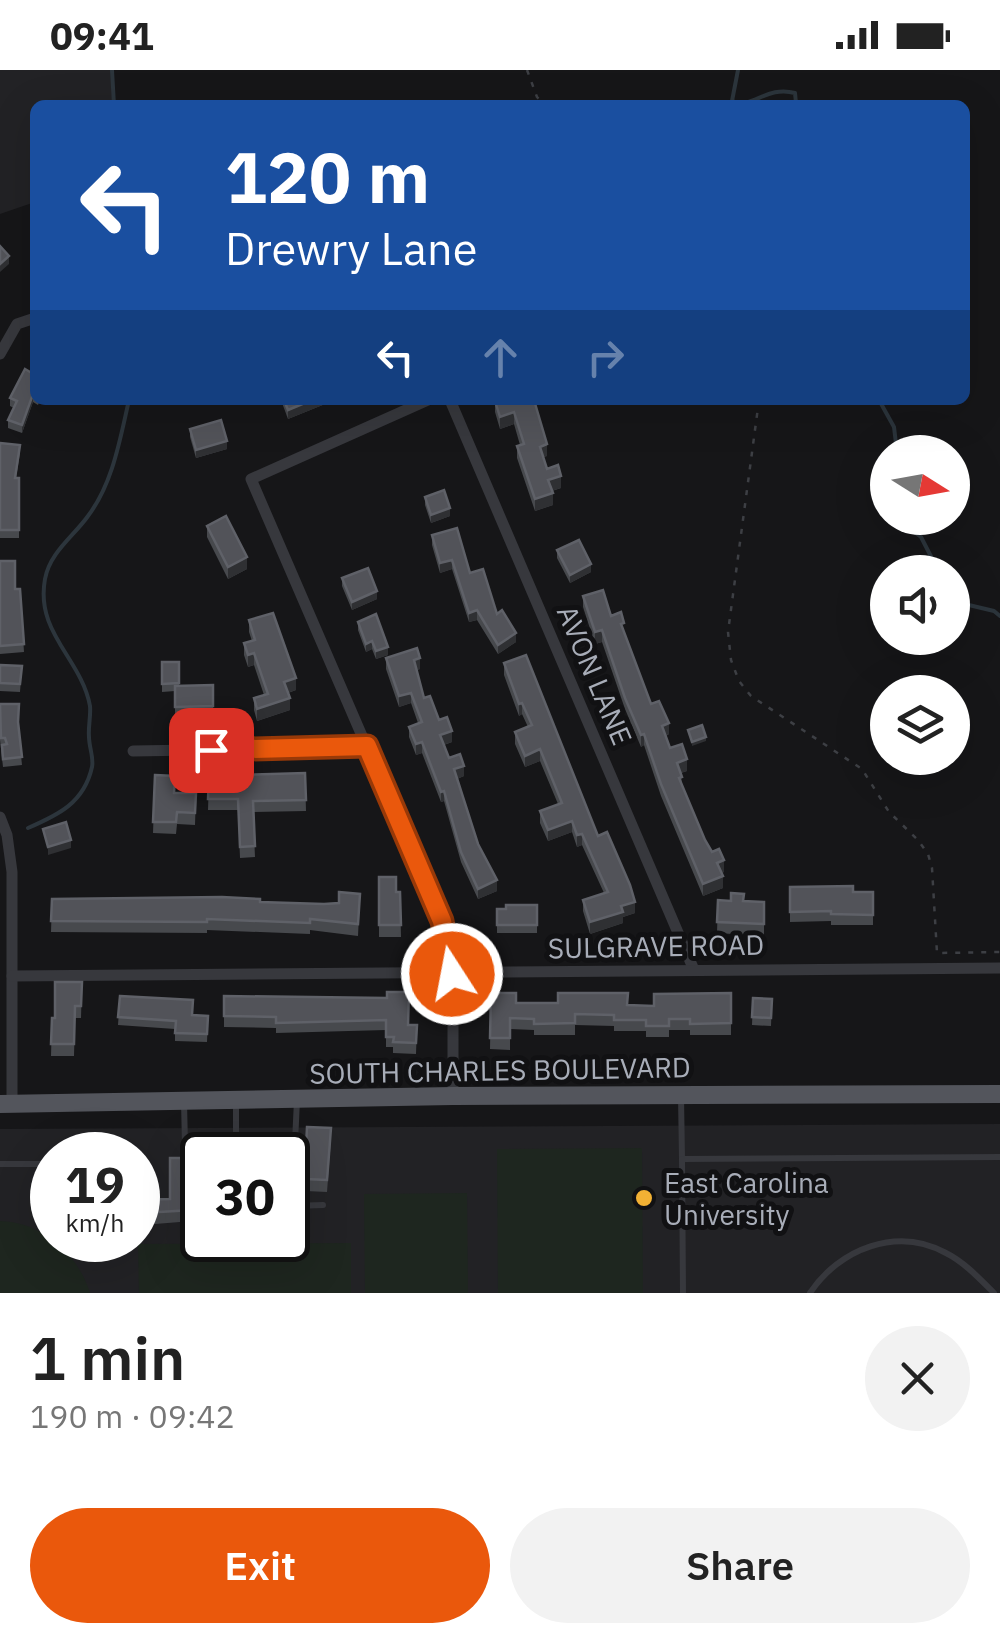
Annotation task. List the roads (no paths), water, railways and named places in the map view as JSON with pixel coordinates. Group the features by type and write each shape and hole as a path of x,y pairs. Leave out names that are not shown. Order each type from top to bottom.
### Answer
{"main road":[{"name":"SOUTH CHARLES BOULEVARD","path":"6,1104 453,1096 1000,1094"}],"street":[{"path":"0,354 17,324 30,320"},
{"path":"417,405 251,479 442,921 452,974 453,1096"},
{"name":"AVON LANE","path":"452,405 694,970"},
{"path":"133,752 367,746"},
{"path":"0,818 7,834 12,872 6,1104"},
{"name":"SULGRAVE ROAD","path":"12,976 1000,968"}],"lane":[{"path":"681,1095 684,1293"},
{"path":"297,1099 292,1206 323,1205"},
{"path":"236,1100 236,1132"},
{"path":"184,1101 185,1132"},
{"path":"682,1159 1000,1157"},
{"path":"0,1164 30,1164"},
{"path":"810,1293 828,1270 846,1256 868,1246 901,1242 942,1250 994,1293"}],"waterway":[{"path":"112,70 114,100"},
{"path":"732,100 738,70"},
{"path":"752,100 785,91 795,93 796,100"},
{"path":"28,828 76,799 92,767 90,706 78,674 52,630 44,598 45,579 57,552 88,516 104,489 128,405"},
{"path":"882,405 895,435"},
{"path":"918,535 930,555"},
{"path":"970,605 1000,616"}],"place":[{"name":"East Carolina University","path":"644,1198"}]}
